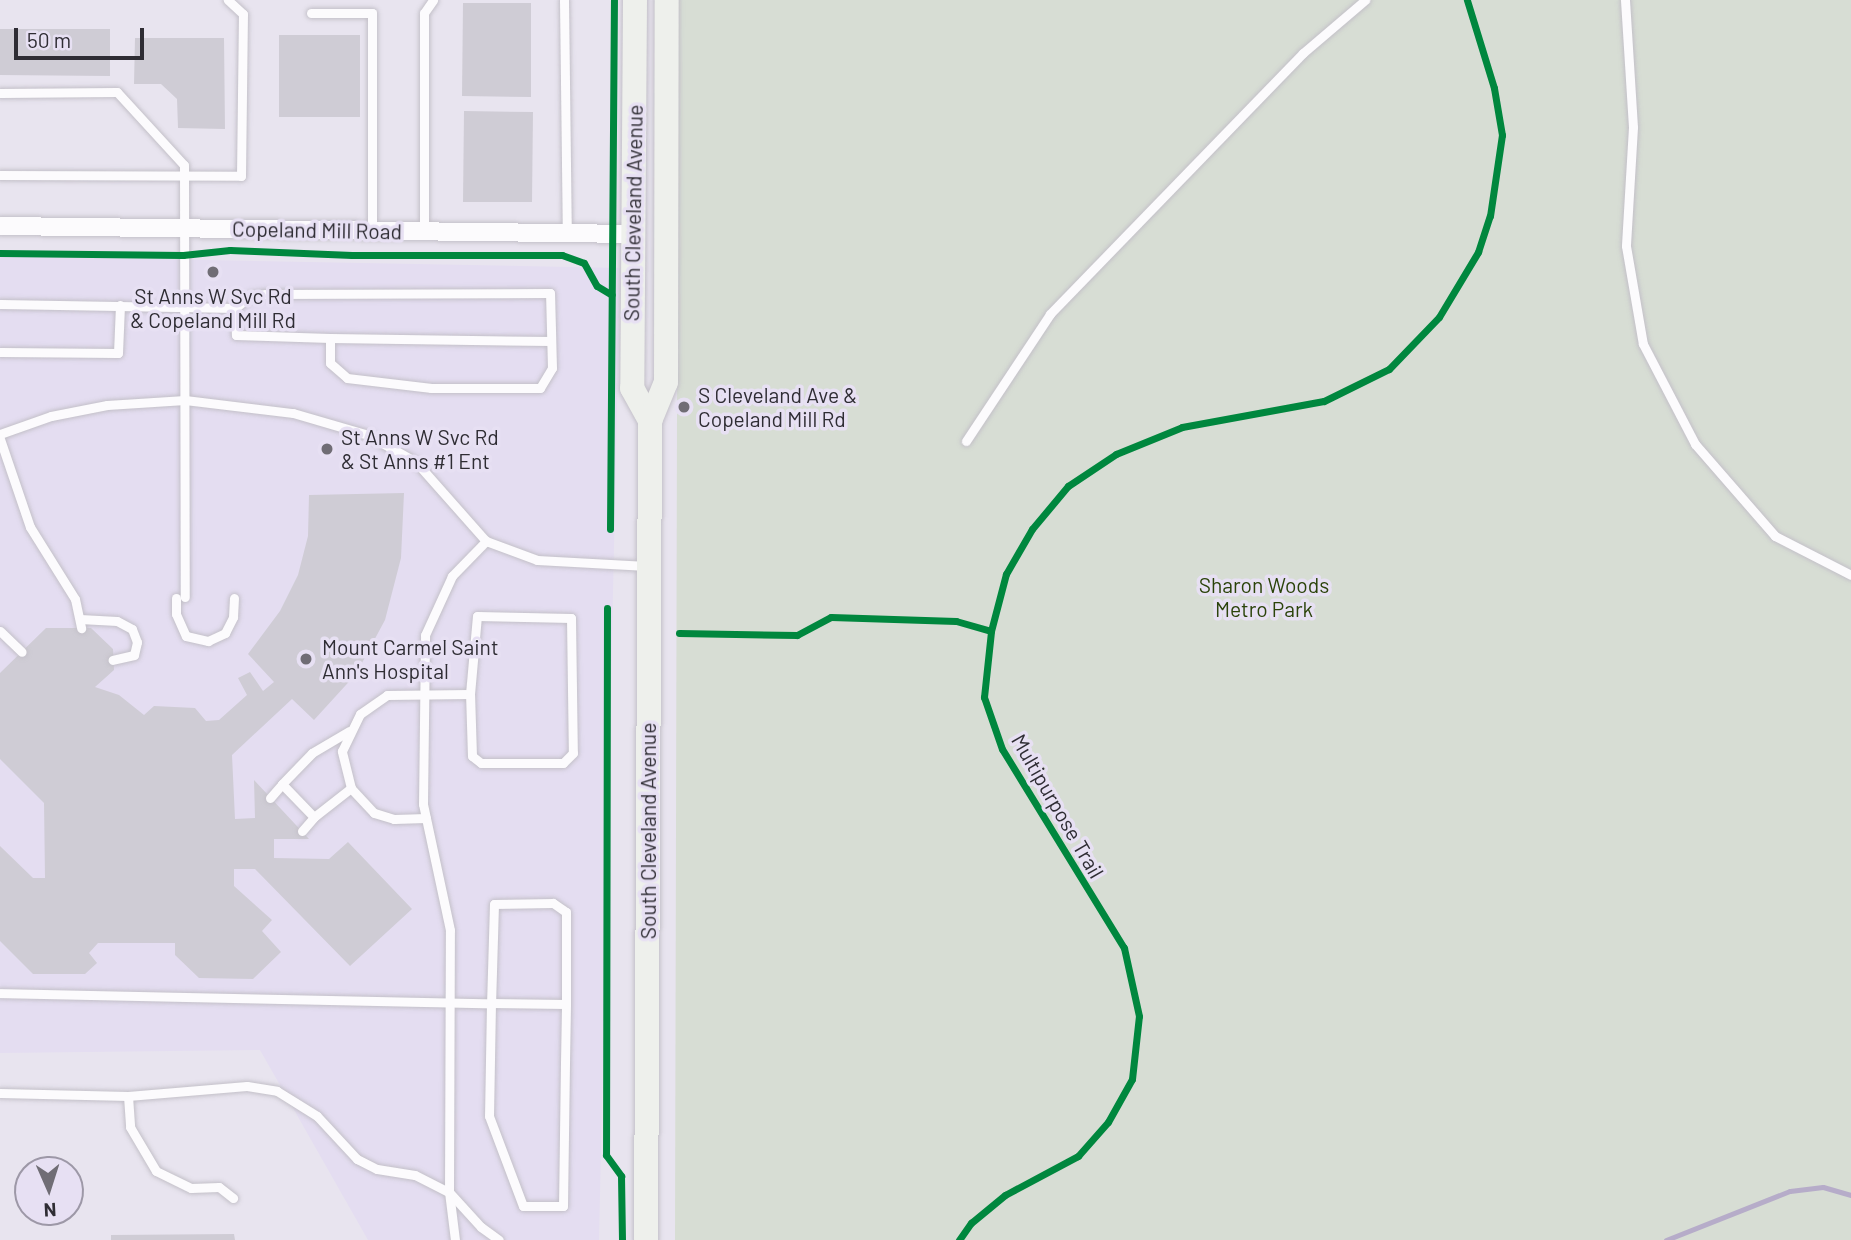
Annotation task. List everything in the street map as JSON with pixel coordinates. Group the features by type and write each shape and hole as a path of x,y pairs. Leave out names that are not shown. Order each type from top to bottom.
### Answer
{"main road":[{"name":"South Cleveland Avenue","path":"635,0 632,388 650,421"},
{"name":"South Cleveland Avenue","path":"646,1240 650,421 666,382 667,0"}],"street":[{"name":"Copeland Mill Road","path":"0,226 633,234"}],"lane":[{"path":"0,175 241,176 243,14 228,0"},
{"path":"424,232 424,13 433,0"},
{"path":"564,0 566,233"},
{"path":"966,441 1050,314 1303,52 1365,0"},
{"path":"1625,0 1633,127 1626,246 1643,344 1695,444 1775,536 1851,575"},
{"path":"311,13 372,13 372,231"},
{"path":"0,93 117,92 184,165 185,400 181,597 176,614 186,635 208,641 225,634 233,617 234,598"},
{"path":"0,304 184,305 235,308 250,296 266,294 550,293 552,368 540,388 431,388 347,378 330,363 330,338"},
{"path":"0,352 117,353 120,305"},
{"path":"235,308 236,335 551,341"},
{"path":"113,660 134,655 137,642 132,629 117,621 80,623 75,598 30,527 0,437 51,416 107,405 185,400 293,413 368,435 416,462 486,541 537,560 649,566"},
{"path":"455,1240 449,1192 450,930 426,818 425,635 434,606 452,576 486,541"},
{"path":"478,616 571,618 573,753 563,763 481,763 472,756 470,694 478,616"},
{"path":"0,631 22,652"},
{"path":"426,818 394,819 374,813 351,788 342,751 350,730 373,702 387,695 424,692 470,694"},
{"path":"270,798 312,753 350,730"},
{"path":"282,784 314,817"},
{"path":"302,831 314,817 351,788"},
{"path":"553,903 566,912 563,1206 523,1206 489,1116 491,1003 494,904 553,903"},
{"path":"0,993 566,1004"},
{"path":"0,1093 128,1096 247,1086 277,1091 317,1116 357,1159 377,1169 415,1175 449,1192 481,1227 499,1240"},
{"path":"128,1096 130,1127 156,1171 191,1188 219,1188 233,1198"}],"shaded area":[{"name":"Mount Carmel Saint Ann's Hospital","path":"0,256 620,268 599,1240 368,1240 260,1050 0,1053"}],"green space":[{"name":"Sharon Woods Metro Park","path":"678,0 1851,0 1851,1240 675,1240"}],"building":[{"path":"463,3 531,3 531,97 462,96"},
{"path":"0,29 110,29 110,76 0,75"},
{"path":"279,35 360,35 360,117 279,117"},
{"path":"135,38 224,38 225,129 178,128 177,99 161,84 134,84"},
{"path":"464,111 533,112 532,202 463,202"},
{"path":"404,493 401,558 385,620 356,674 314,720 292,699 232,755 235,819 255,818 254,780 309,839 274,839 274,858 329,859 348,842 412,909 350,966 255,869 234,869 234,886 272,920 262,931 281,952 253,979 199,978 175,955 175,943 98,943 89,953 97,963 85,974 33,974 0,941 0,846 33,878 45,878 44,803 0,759 0,673 46,628 91,628 113,649 114,670 95,687 119,695 144,715 154,706 195,708 206,721 219,720 247,695 238,678 250,672 263,691 274,682 248,654 280,611 298,575 308,536 309,495"},
{"path":"234,1234 235,1240 111,1240 111,1235"}],"waterway":[{"path":"1666,1240 1790,1191 1823,1187 1851,1195"}],"cycle path":[{"path":"610,529 614,0"},
{"name":"Multipurpose Trail","path":"959,1240 971,1223 1005,1195 1078,1156 1108,1122 1132,1079 1139,1016 1124,948 1002,749 984,697 991,631 1006,574 1032,529 1068,486 1116,454 1182,427 1324,401 1389,369 1439,317 1478,252 1490,216 1502,135 1494,88 1467,0"},
{"path":"0,253 183,255 230,250 352,255 562,255 584,263 597,286 612,295"},
{"path":"607,608 606,1155 621,1176 622,1240"},
{"path":"679,633 797,635 831,617 956,621 991,631"}],"place":[{"name":"St Anns W Svc Rd & Copeland Mill Rd","path":"213,272"},
{"name":"S Cleveland Ave & Copeland Mill Rd","path":"684,407"},
{"name":"St Anns W Svc Rd & St Anns #1 Ent","path":"327,449"},
{"name":"Mount Carmel Saint Ann's Hospital","path":"306,659"}]}
